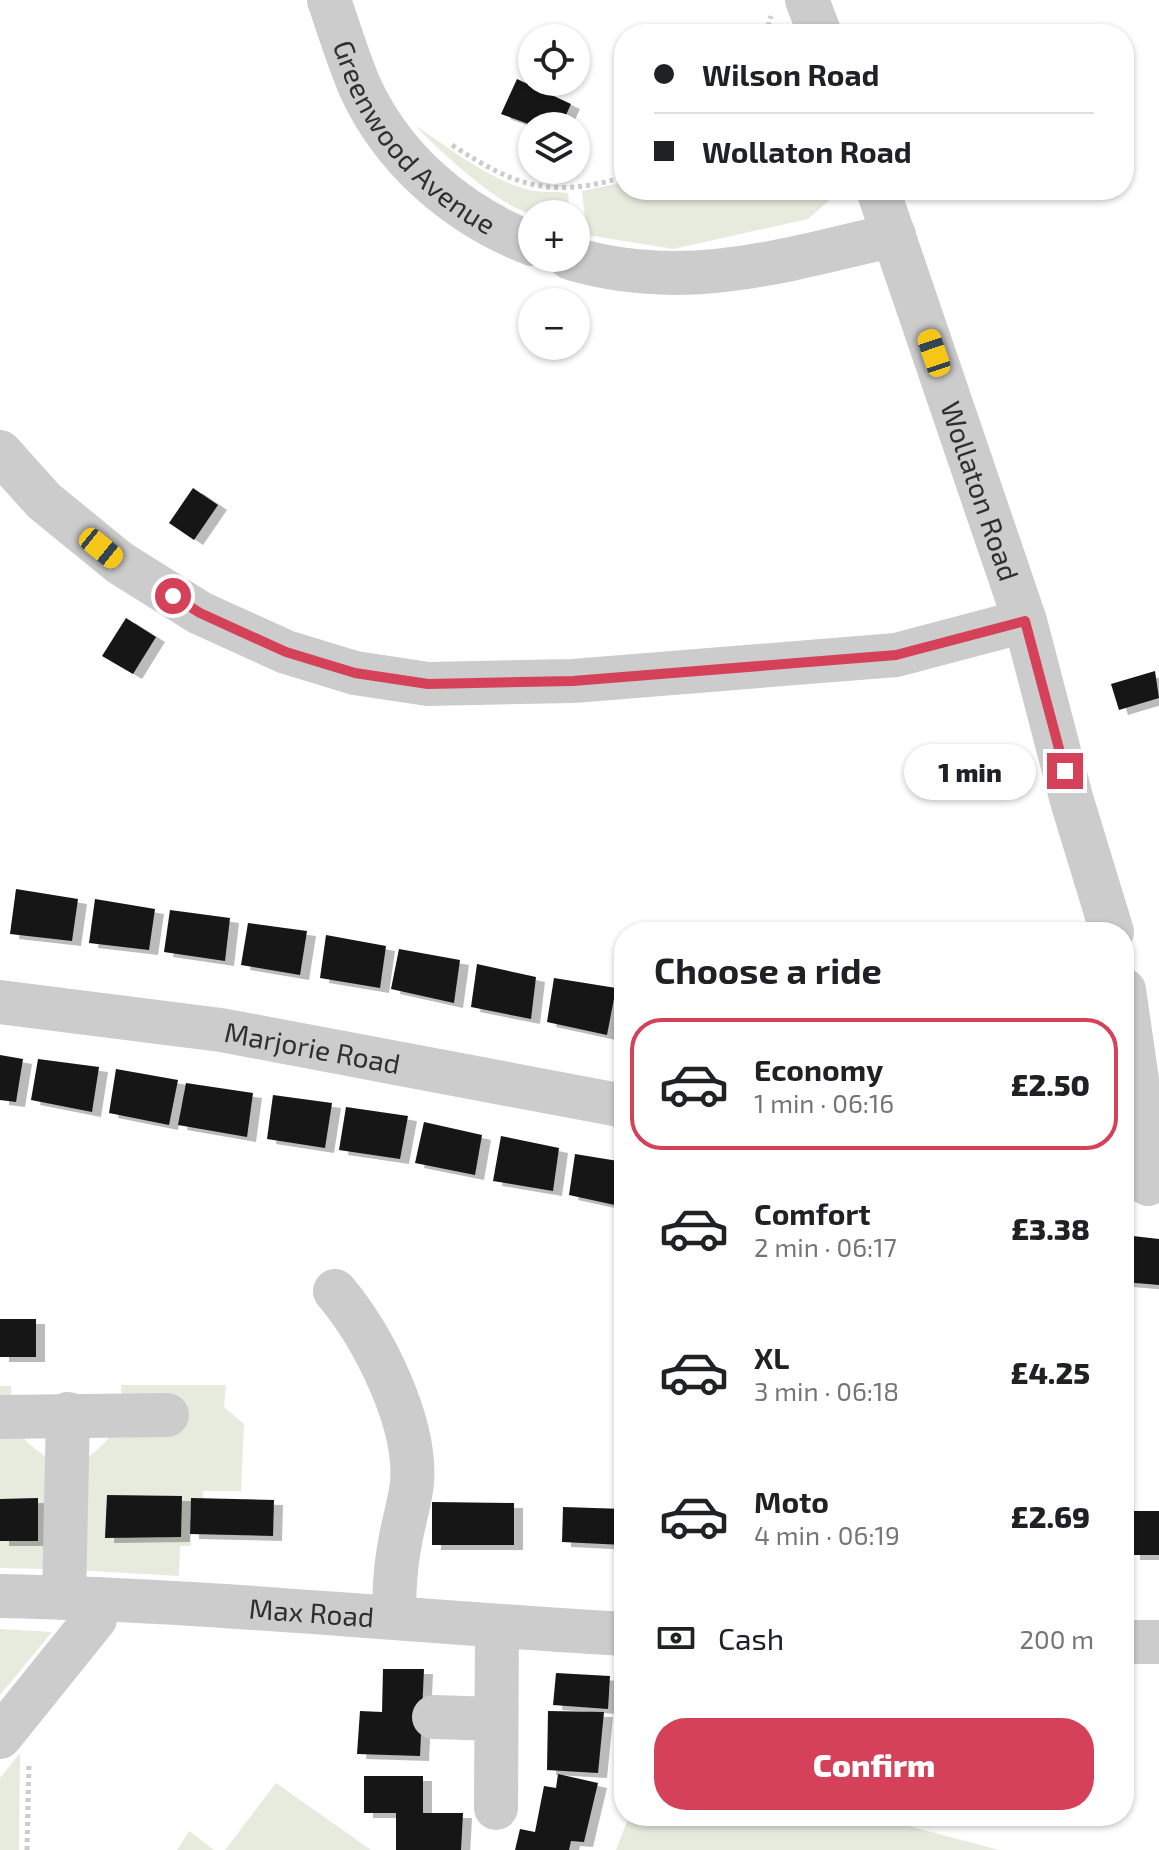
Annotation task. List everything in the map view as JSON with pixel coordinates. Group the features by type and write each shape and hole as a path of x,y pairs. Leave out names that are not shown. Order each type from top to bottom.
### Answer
{"street":[{"name":"Greenwood Avenue","path":"329,0 360,86 382,128 404,157 432,185 518,239"},
{"path":"807,0 816,24"},
{"name":"Wollaton Road","path":"882,200 1025,621 1072,801 1109,922"},
{"path":"590,262 637,273 685,275 790,260 894,235"},
{"path":"0,452 44,501 133,571 200,613 286,652 355,673 428,684 604,679 896,655 1025,621"},
{"name":"Marjorie Road","path":"0,1002 221,1030 614,1104"},
{"path":"1134,1059 1144,1184"},
{"path":"335,1291 356,1316 390,1386 419,1436 395,1569 394,1617"},
{"path":"14,1749 95,1619 80,1598 68,1414"},
{"path":"0,1417 167,1415"},
{"name":"Max Road","path":"0,1596 394,1617 614,1633"},
{"path":"496,1808 497,1627"},
{"path":"1134,1642 1159,1642"},
{"path":"434,1717 496,1719"}],"path":[{"path":"447,142 509,179 538,187 580,187 614,179"},
{"path":"14,1749 27,1850"}],"shaded area":[{"path":"416,126 500,179 530,190 568,193 569,200 518,200 518,208 487,190"},
{"path":"614,184 614,200 829,200 808,219 673,249 590,235 590,200 583,200 582,191"},
{"path":"121,1385 226,1385 224,1407 244,1424 241,1491 203,1491 204,1511 190,1512 191,1546 180,1546 179,1576 75,1570 78,1463 98,1449 113,1432 120,1410"},
{"path":"0,1386 11,1386 15,1422 24,1438 52,1461 49,1569 0,1568"},
{"path":"0,1629 52,1632 0,1695"},
{"path":"20,1753 19,1850 0,1850 0,1778"},
{"path":"276,1783 371,1850 225,1850"},
{"path":"625,1826 909,1826 999,1850 616,1850"},
{"path":"189,1831 214,1850 177,1850"}],"building":[{"path":"517,79 518,96 554,96 571,104 567,112 518,112 518,120 501,114"},
{"path":"193,488 218,505 194,540 169,523"},
{"path":"126,618 156,637 133,674 102,656"},
{"path":"1155,671 1159,698 1119,710 1111,684"},
{"path":"16,889 78,899 72,941 10,934"},
{"path":"95,899 155,909 149,950 89,943"},
{"path":"170,910 230,918 225,961 164,952"},
{"path":"248,923 307,931 300,975 241,965"},
{"path":"326,935 386,946 380,988 320,978"},
{"path":"399,949 460,960 454,1003 391,989"},
{"path":"477,964 536,977 531,1019 471,1007"},
{"path":"554,978 614,988 607,1035 547,1022"},
{"path":"0,1055 23,1059 16,1102 0,1100"},
{"path":"38,1059 99,1067 92,1112 31,1100"},
{"path":"116,1069 178,1080 169,1125 109,1113"},
{"path":"186,1083 253,1093 247,1137 178,1125"},
{"path":"273,1095 332,1103 325,1148 267,1139"},
{"path":"346,1107 408,1116 400,1159 339,1150"},
{"path":"424,1122 482,1135 475,1175 415,1163"},
{"path":"501,1136 559,1148 553,1191 493,1181"},
{"path":"575,1154 614,1160 614,1205 569,1195"},
{"path":"1134,1236 1159,1239 1159,1285 1134,1283"},
{"path":"0,1319 36,1319 36,1357 0,1357"},
{"path":"107,1495 182,1496 181,1537 105,1538"},
{"path":"38,1498 38,1541 0,1541 0,1499"},
{"path":"191,1498 274,1500 273,1536 190,1534"},
{"path":"432,1502 514,1503 514,1545 432,1545"},
{"path":"563,1507 614,1509 614,1545 562,1542"},
{"path":"1134,1511 1159,1511 1159,1555 1134,1555"},
{"path":"383,1669 424,1669 420,1756 357,1754 360,1711 382,1712"},
{"path":"556,1673 610,1676 608,1709 553,1705"},
{"path":"548,1711 604,1712 598,1773 547,1770"},
{"path":"558,1774 598,1783 584,1842 571,1841 569,1850 515,1850 520,1829 535,1832 544,1786 556,1788"},
{"path":"364,1776 423,1776 423,1813 463,1813 461,1850 396,1850 396,1813 364,1813"}],"route":[{"path":"173,596 200,613 286,652 355,673 428,684 573,681 896,655 1025,621 1065,771"}]}
